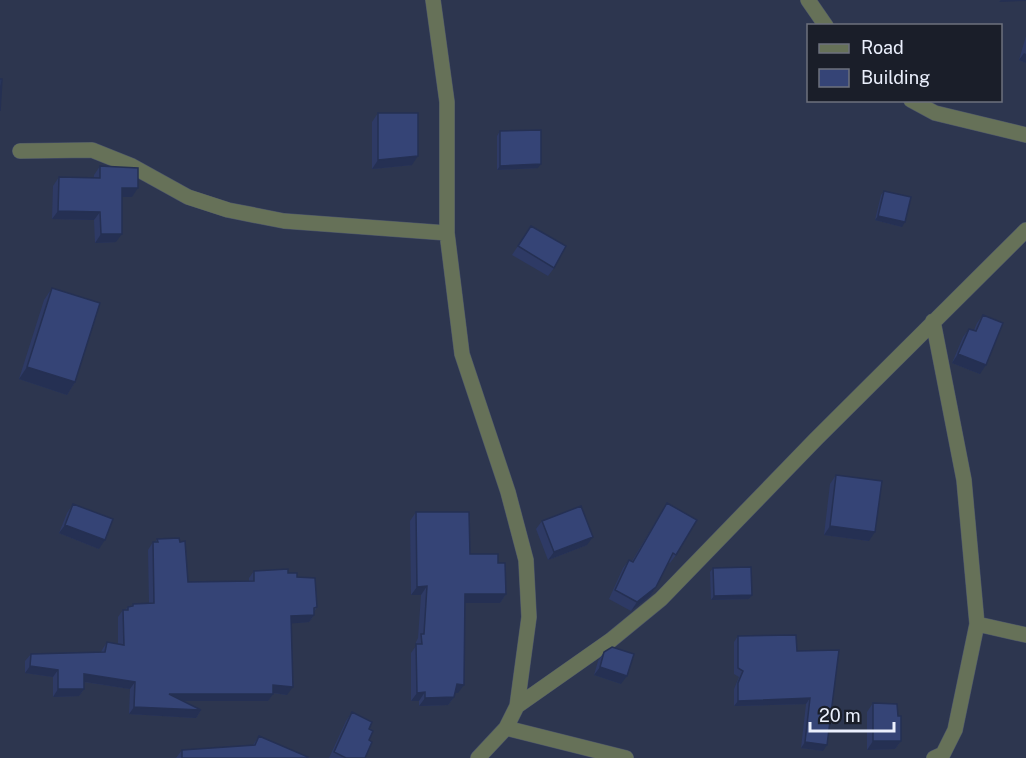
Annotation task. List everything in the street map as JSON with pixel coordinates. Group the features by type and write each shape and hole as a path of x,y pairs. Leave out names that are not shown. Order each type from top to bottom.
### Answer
{"street":[{"path":"434,0 447,102 447,233 462,354 508,492 526,560 529,617 517,706 506,728 478,758"},
{"path":"808,0 825,24"},
{"path":"915,102 935,113 1026,135"},
{"path":"20,151 92,150 132,165 188,197 228,210 284,221 447,233"},
{"path":"517,706 611,640 661,599 933,321 1026,230"},
{"path":"933,321 964,480 977,624 955,730 943,754 934,758"},
{"path":"977,624 1026,635"},
{"path":"506,728 626,758"}],"building":[{"path":"0,79 2,79 0,111"},
{"path":"378,113 418,113 418,156 378,160"},
{"path":"541,130 541,164 500,166 500,131"},
{"path":"100,166 138,168 138,188 122,188 122,234 101,234 100,212 58,211 59,177 100,178"},
{"path":"884,191 911,197 905,222 878,216"},
{"path":"531,226 566,246 554,268 518,246"},
{"path":"52,288 100,303 75,382 27,367"},
{"path":"983,315 1003,323 986,365 958,354 969,329 976,331"},
{"path":"836,475 882,481 875,532 830,526"},
{"path":"667,503 697,520 676,555 673,553 656,587 637,602 615,590 629,560 633,562"},
{"path":"73,504 113,519 105,540 65,525"},
{"path":"581,506 593,537 554,552 542,521"},
{"path":"416,512 469,512 470,554 498,554 498,563 505,563 506,594 465,594 464,685 457,684 454,697 425,698 425,692 417,693 416,644 422,644 421,634 424,634 427,586 417,587"},
{"path":"179,538 180,542 185,541 188,582 254,581 254,571 288,569 288,573 297,573 297,577 315,578 317,607 314,608 314,615 291,616 293,687 273,685 273,694 169,694 201,710 134,707 135,682 84,674 84,689 58,689 58,670 30,666 31,654 105,652 107,642 124,645 123,610 128,610 128,607 133,604 154,603 153,542 158,542 157,539"},
{"path":"751,567 752,595 714,596 713,568"},
{"path":"796,635 797,651 839,650 827,745 805,742 810,698 738,701 738,683 743,671 738,668 738,636"},
{"path":"612,647 634,654 627,676 600,667 604,652"},
{"path":"873,703 897,704 898,716 901,716 901,741 873,741"},
{"path":"352,712 372,722 369,729 373,731 369,740 372,742 365,758 346,758 334,752"},
{"path":"259,736 308,757 182,758 182,750 255,745"}]}
